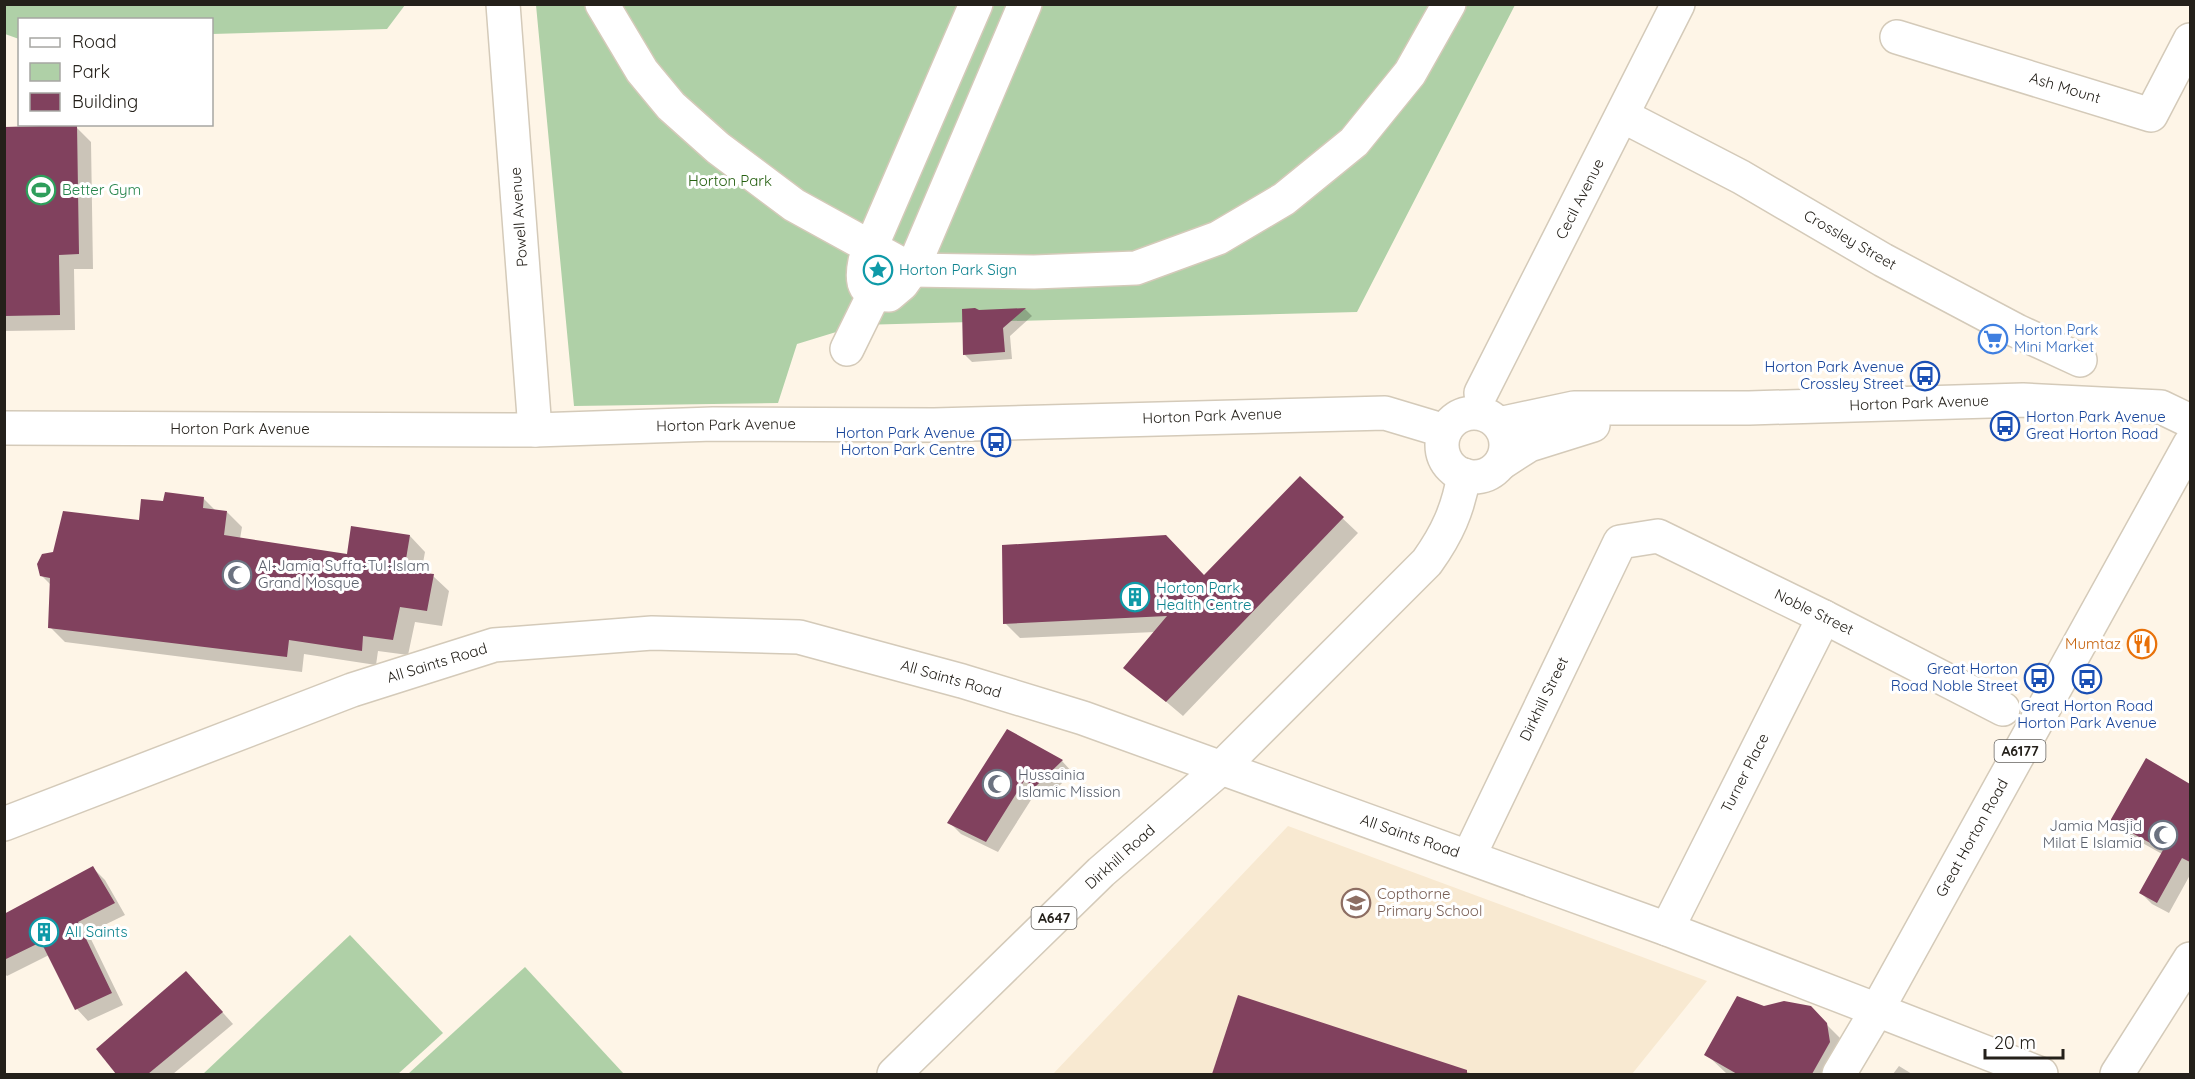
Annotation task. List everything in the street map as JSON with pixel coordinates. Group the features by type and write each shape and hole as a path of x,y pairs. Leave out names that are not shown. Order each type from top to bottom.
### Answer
{"street":[{"name":"Powell Avenue","path":"503,4 535,430"},
{"path":"602,4 642,71 671,106 718,148 794,205 912,270 1034,272 1136,268 1218,238 1284,199 1354,142 1410,73 1449,4"},
{"path":"1010,39 974,9 865,261 862,276 865,286 874,294 889,295 903,284 912,270 1025,4"},
{"name":"Cecil Avenue","path":"1475,415 1678,4"},
{"name":"Ash Mount","path":"1897,37 2151,115 2190,40"},
{"name":"Crossley Street","path":"1623,116 1741,177 1893,266 2017,331 2080,360"},
{"path":"923,126 961,154"},
{"path":"847,349 874,294"},
{"name":"Horton Park Avenue","path":"4,428 535,430 713,424 934,425 1385,413 1475,415 1574,408 1644,410 2023,400 2161,407 2190,421"},
{"path":"2161,407 2174,450 2171,480"},
{"name":"Horton Park Avenue","path":"1501,463 1529,445 1644,410"},
{"path":"1475,415 1506,443 1501,463 1484,475 1464,475 1447,462 1443,452 1475,415"},
{"name":"Great Horton Road","path":"1839,1074 1877,1010 2190,444"},
{"name":"A647","path":"1220,769 1427,562 1447,535 1459,505 1464,475"},
{"name":"Noble Street","path":"1620,542 1658,536 1824,617 2003,709"},
{"name":"Dirkhill Street","path":"1469,856 1620,542"},
{"name":"Turner Place","path":"1667,929 1824,617"},
{"name":"All Saints Road","path":"4,825 352,690 494,645 652,633 799,637 962,681 1072,714 1667,929 2040,1074"},
{"name":"Dirkhill Road","path":"894,1074 1101,872 1220,769"},
{"path":"2117,1074 2190,959"}],"shaded area":[{"name":"Copthorne Primary School","path":"1288,826 1707,981 1632,1074 1053,1074"}],"green space":[{"path":"5,4 405,5 387,29 213,34 213,18 18,18 18,39 5,34"},
{"name":"Horton Park","path":"536,5 1515,5 1357,312 859,325 797,344 778,403 574,406"},
{"path":"350,935 443,1033 398,1074 203,1074"},
{"path":"525,967 624,1074 408,1074"}],"building":[{"name":"Better Gym","path":"77,126 79,254 59,255 60,315 4,316 4,127"},
{"path":"1026,308 1003,328 1005,352 963,355 962,309 979,310"},
{"name":"Horton Park Health Centre","path":"1300,476 1344,517 1166,702 1123,668 1167,616 1003,624 1002,545 1166,535 1204,575"},
{"name":"Al-Jamia Suffa-Tul-Islam Grand Mosque","path":"165,492 204,497 203,508 227,511 224,535 347,554 351,526 410,535 404,571 434,574 427,611 400,607 393,640 363,636 362,651 289,640 287,657 48,628 50,578 40,576 37,564 42,554 53,552 63,511 139,520 141,499 163,501"},
{"name":"Hussainia Islamic Mission","path":"1007,729 1063,760 1035,787 1024,781 986,842 947,823"},
{"name":"Jamia Masjid Milat E Islamia","path":"2146,758 2190,784 2190,862 2182,858 2157,903 2139,893 2163,850 2110,821"},
{"name":"All Saints","path":"93,866 115,903 78,922 112,993 75,1010 41,942 4,960 4,914"},
{"path":"186,971 223,1012 148,1074 116,1074 96,1049"},
{"path":"1238,995 1467,1070 1467,1074 1212,1074"},
{"path":"1737,996 1764,1006 1784,1001 1811,1006 1827,1023 1830,1042 1812,1074 1737,1074 1704,1055"}],"place":[{"name":"Better Gym","path":"41,190"},
{"name":"Horton Park Sign","path":"878,270"},
{"name":"Horton Park Mini Market","path":"1993,339"},
{"name":"Horton Park Avenue Crossley Street","path":"1925,376"},
{"name":"Horton Park Avenue Great Horton Road","path":"2005,426"},
{"name":"Horton Park Avenue Horton Park Centre","path":"996,442"},
{"name":"Al-Jamia Suffa-Tul-Islam Grand Mosque","path":"237,575"},
{"name":"Horton Park Health Centre","path":"1135,597"},
{"name":"Mumtaz","path":"2142,644"},
{"name":"Great Horton Road Noble Street","path":"2039,678"},
{"name":"Great Horton Road Horton Park Avenue","path":"2087,679"},
{"name":"Hussainia Islamic Mission","path":"997,784"},
{"name":"Jamia Masjid Milat E Islamia","path":"2163,835"},
{"name":"Copthorne Primary School","path":"1356,903"},
{"name":"All Saints","path":"44,932"}]}
